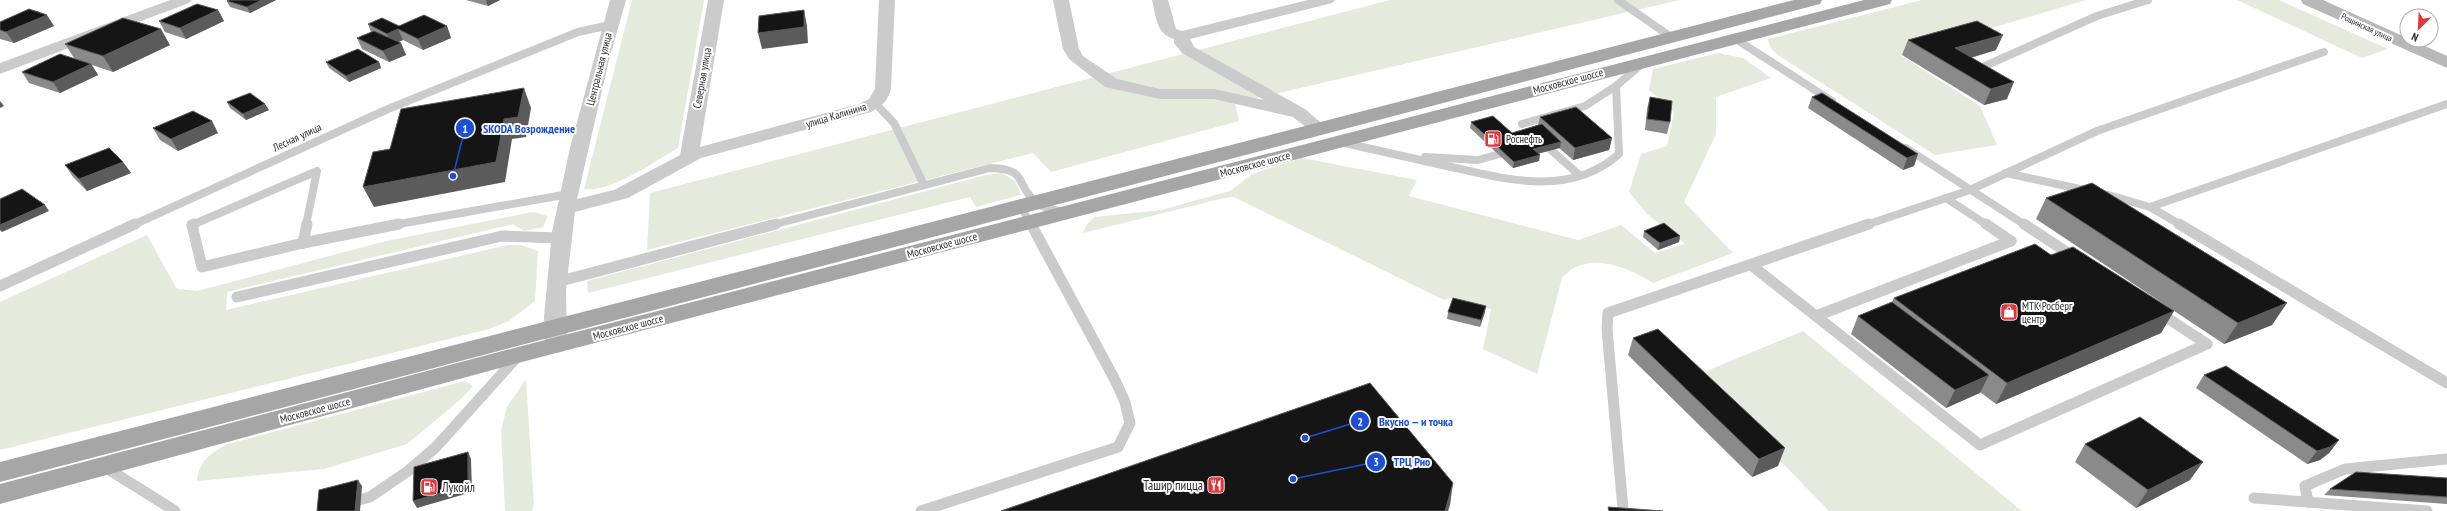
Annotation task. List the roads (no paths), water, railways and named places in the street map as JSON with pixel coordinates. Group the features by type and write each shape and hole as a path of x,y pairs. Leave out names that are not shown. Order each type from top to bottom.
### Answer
{"main road":[{"name":"Московское шоссе","path":"0,472 555,336 1030,210 1318,128 1814,0"},
{"name":"Московское шоссе","path":"1030,210 1067,213 1645,61 1884,0"},
{"name":"Рощинская улица","path":"2309,0 2447,63"},
{"name":"Московское шоссе","path":"0,494 518,356 555,336"}],"street":[{"path":"0,69 184,0"},
{"name":"Центральная улица","path":"555,336 559,238 610,25 618,0"},
{"name":"Северная улица","path":"692,155 716,0"},
{"name":"улица Калинина","path":"567,201 621,194 692,155 848,114 875,103 881,96 883,89 887,0"},
{"path":"1061,0 1071,49 1077,58 1111,84 1160,94 1214,94 1299,113"},
{"path":"1160,0 1168,30 1171,33 1182,36 1327,0"},
{"path":"1182,36 1182,43 1188,50 1299,113 1318,128"}],"lane":[{"path":"1618,0 1671,37"},
{"path":"1978,68 2097,16 2148,0"},
{"name":"Лесная улица","path":"0,286 388,109 578,32 610,25"},
{"path":"1734,38 1838,105"},
{"path":"1623,509 1607,329 1608,313 1970,190 2097,131 2324,52"},
{"path":"1578,174 1538,143 1522,124 1585,106 1616,86 1645,61"},
{"path":"1340,142 1523,182 1553,182 1612,162 1619,154 1616,86"},
{"path":"875,103 894,123 924,186"},
{"path":"2150,208 2447,104"},
{"path":"1898,143 2083,263"},
{"path":"1395,155 1478,160 1521,148"},
{"path":"557,282 990,168 1006,168 1018,174 1030,210 1125,402 1130,423 1118,447 921,511"},
{"path":"303,243 316,171 192,225 202,267 303,243 567,201"},
{"path":"2006,173 2112,196 2150,208 2447,384"},
{"path":"1816,316 2011,241 1946,198"},
{"path":"238,298 502,236 559,238"},
{"path":"1750,264 1980,445 2207,344 2148,305"},
{"path":"334,507 370,498 408,471 436,447 518,356"},
{"path":"2308,502 2305,486 2344,469 2447,458"},
{"path":"106,467 175,511"},
{"path":"2254,498 2427,511"}],"place":[{"name":"Роснефть","path":"1493,139"},
{"name":"SKODA Возрождение","path":"453,176"},
{"name":"МТК Росберг центр","path":"2009,312"},
{"name":"Вкусно — и точка","path":"1305,438"},
{"name":"ТРЦ Рио","path":"1293,479"},
{"name":"Ташир пицца","path":"1216,485"},
{"name":"Лукойл","path":"429,487"}]}
